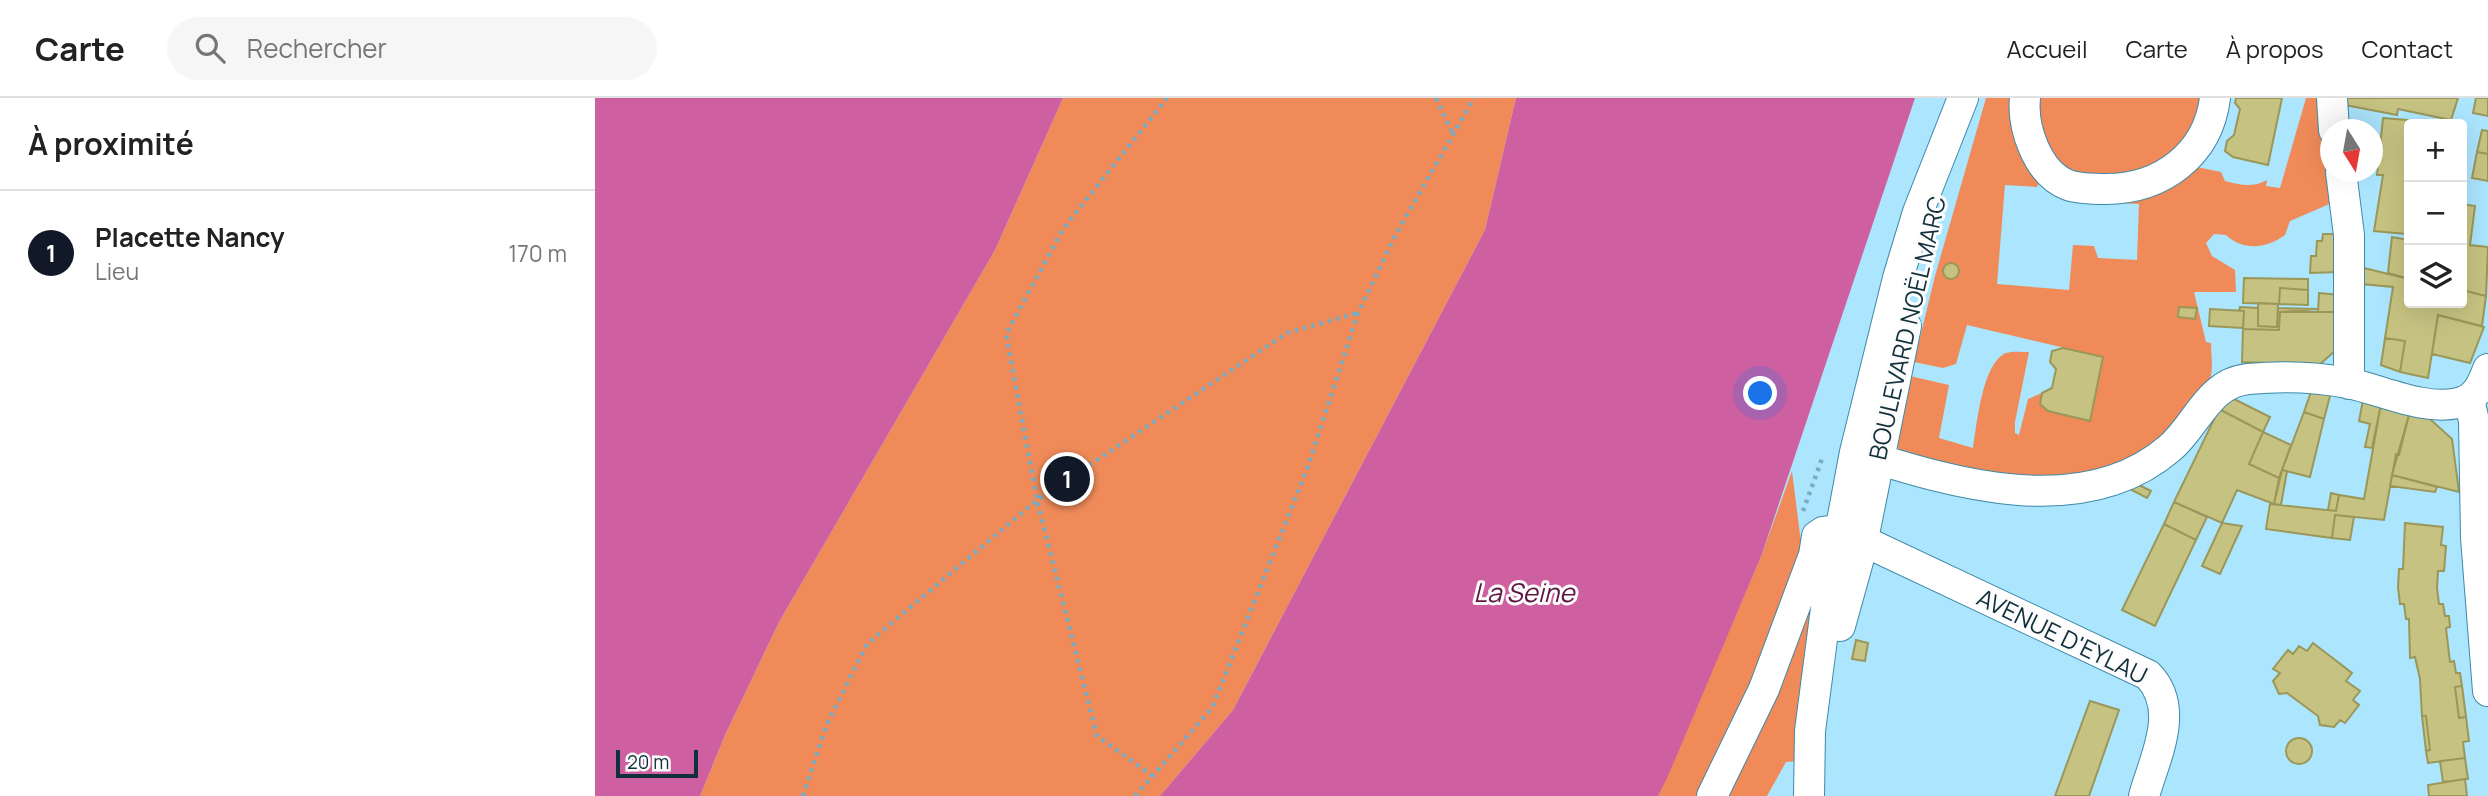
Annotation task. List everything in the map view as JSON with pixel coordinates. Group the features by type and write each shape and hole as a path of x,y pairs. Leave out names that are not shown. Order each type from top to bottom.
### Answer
{"street":[{"path":"2025,98 2027,135 2041,159 2069,186 2096,189 2116,189 2154,181 2182,164 2203,136 2215,98"},
{"path":"2332,98 2333,119"},
{"name":"BOULEVARD NOËL MARC","path":"1828,538 1867,456 1906,327 1960,106"},
{"path":"2342,182 2349,235 2349,384"},
{"path":"1867,456 1912,469 2034,492 2088,488 2121,478 2171,447 2215,393 2231,383 2248,379 2320,379 2435,404 2469,399 2477,393 2488,369"},
{"path":"2469,399 2474,421 2476,538 2488,691"},
{"path":"1712,796 1764,690 1798,593 1828,538"},
{"path":"1812,764 1810,731 1827,601 1828,538"},
{"path":"1809,796 1812,764 1839,629 1828,538"},
{"name":"AVENUE D'EYLAU","path":"1828,538 2148,676 2163,696 2166,718 2144,796"},
{"path":"1798,593 1816,592 1827,601"}],"path":[{"path":"1153,776 1097,736 1037,500 1006,334 1063,229 1167,98"},
{"path":"1436,98 1453,134"},
{"path":"1135,796 1212,708 1307,469 1358,313 1396,234 1474,98"},
{"path":"803,796 826,726 867,645 1037,500 1287,333 1358,313"},
{"path":"1827,443 1828,538"}],"shaded area":[{"path":"1063,98 1516,98 1485,230 1233,710 1160,796 700,796 725,735 779,622 995,250"},
{"path":"1986,98 2018,98 2041,179 2037,187 2005,185 1997,284 2069,290 2073,245 2094,246 2098,258 2137,260 2139,204 2096,202 2197,167 2221,172 2225,181 2252,185 2267,180 2266,186 2280,188 2306,98 2320,98 2320,182 2335,182 2341,199 2290,221 2285,235 2270,243 2247,246 2226,235 2214,234 2206,243 2212,256 2235,270 2236,292 2194,292 2206,342 2211,343 2211,375 2196,397 2149,445 2117,464 2084,474 2048,477 2012,475 1901,454 1896,443 1910,376 1949,385 1939,438 1973,448 1986,381 1998,359 2006,353 2029,352 2015,422 2015,433 2019,435 2028,399 2042,393 2040,404 2048,411 2090,420 2103,357 1967,325 1956,364 1943,368 1914,362 1935,276"},
{"path":"2035,98 2206,98 2203,117 2165,170 2079,179 2049,158"},
{"path":"1792,471 1812,630 1799,761 1786,762 1767,796 1658,796 1762,554"}],"water":[{"path":"595,98 1063,98 995,250 779,622 725,735 700,796 595,796"},
{"name":"La Seine","path":"1516,98 1915,98 1762,554 1658,796 1160,796 1233,710 1485,230"}],"building":[{"path":"2236,98 2282,98 2268,165 2233,157 2225,151 2227,141 2234,135 2240,109 2235,103"},
{"path":"2347,98 2458,98 2451,119 2398,109 2397,115 2345,105"},
{"path":"2476,98 2488,98 2488,116 2473,113"},
{"path":"2383,119 2404,120 2404,234 2374,231 2383,182"},
{"path":"2482,130 2488,131 2488,154 2477,152"},
{"path":"2477,152 2488,154 2488,181 2472,178"},
{"path":"2467,205 2475,206 2470,245 2488,247 2486,296 2467,291"},
{"path":"2323,234 2340,234 2340,272 2310,273 2311,256 2316,256 2317,241 2322,241"},
{"path":"2392,237 2404,239 2404,278 2388,273"},
{"path":"1948,263 1954,263 1959,271 1957,277 1948,279 1943,274 1943,268"},
{"path":"2364,268 2404,278 2404,308 2467,308 2467,291 2486,296 2482,326 2438,315 2428,378 2400,372 2405,341 2385,338 2393,287 2362,284"},
{"path":"2244,278 2308,279 2308,290 2280,288 2279,304 2243,303"},
{"path":"2280,288 2308,290 2308,305 2279,304"},
{"path":"2319,293 2339,295 2340,312 2318,312"},
{"path":"2258,303 2278,304 2277,327 2258,326"},
{"path":"2179,307 2197,308 2195,319 2178,317"},
{"path":"2240,307 2258,308 2258,326 2277,327 2278,308 2318,309 2280,312 2279,330 2243,329 2244,311 2239,311"},
{"path":"2210,309 2244,311 2243,328 2209,326"},
{"path":"2280,312 2336,312 2336,350 2319,365 2242,362 2243,329 2279,330"},
{"path":"2438,315 2484,327 2470,363 2432,354"},
{"path":"2385,338 2405,341 2400,372 2381,365"},
{"path":"2063,348 2103,357 2090,421 2048,411 2040,404 2042,393 2052,388 2056,369 2050,362 2052,351"},
{"path":"2312,389 2331,392 2324,419 2304,412"},
{"path":"2230,397 2270,417 2263,432 2219,409"},
{"path":"2363,400 2381,404 2372,448 2365,447 2370,424 2359,421"},
{"path":"2381,404 2410,411 2399,455 2396,454 2384,520 2335,515 2332,538 2266,529 2270,504 2336,511 2339,495 2364,499"},
{"path":"2219,409 2263,432 2249,464 2279,478 2274,504 2237,490 2222,523 2174,502"},
{"path":"2410,411 2429,418 2452,439 2459,492 2392,475"},
{"path":"2304,412 2324,419 2310,477 2282,470"},
{"path":"2263,432 2291,445 2279,478 2249,464"},
{"path":"2282,470 2287,471 2281,505 2274,504"},
{"path":"2392,475 2437,487 2435,492 2390,486"},
{"path":"2139,485 2151,491 2147,498 2128,488"},
{"path":"2331,493 2339,495 2336,511 2328,510"},
{"path":"2174,502 2207,517 2196,540 2164,524"},
{"path":"2335,515 2354,517 2350,540 2332,538"},
{"path":"2222,523 2242,526 2220,574 2202,566"},
{"path":"2405,523 2443,527 2441,545 2446,546 2444,571 2438,571 2437,588 2439,604 2443,604 2445,616 2449,616 2450,627 2446,628 2450,662 2454,661 2456,673 2460,673 2462,686 2455,687 2459,718 2466,717 2469,741 2463,742 2465,758 2428,763 2426,751 2430,750 2426,716 2422,716 2420,679 2415,657 2410,658 2409,619 2406,619 2404,604 2400,604 2398,587 2399,569 2403,569"},
{"path":"2164,524 2196,540 2155,626 2122,610"},
{"path":"1856,640 1868,643 1865,661 1852,659"},
{"path":"2313,643 2352,673 2346,681 2360,691 2353,700 2359,705 2345,723 2340,720 2334,727 2320,725 2318,716 2287,693 2279,694 2273,681 2280,673 2273,669 2288,650 2293,654 2299,646 2307,651"},
{"path":"2462,686 2466,717 2459,718 2455,687"},
{"path":"2090,701 2119,710 2089,796 2055,796"},
{"path":"2422,716 2426,716 2430,750 2426,751"},
{"path":"2299,738 2308,742 2312,751 2308,760 2299,764 2290,760 2286,751 2290,742"},
{"path":"2465,758 2468,779 2443,782 2440,761"},
{"path":"2465,779 2467,796 2429,796 2428,785"}],"place":[{"name":"Placette Nancy","path":"1067,479"}]}
